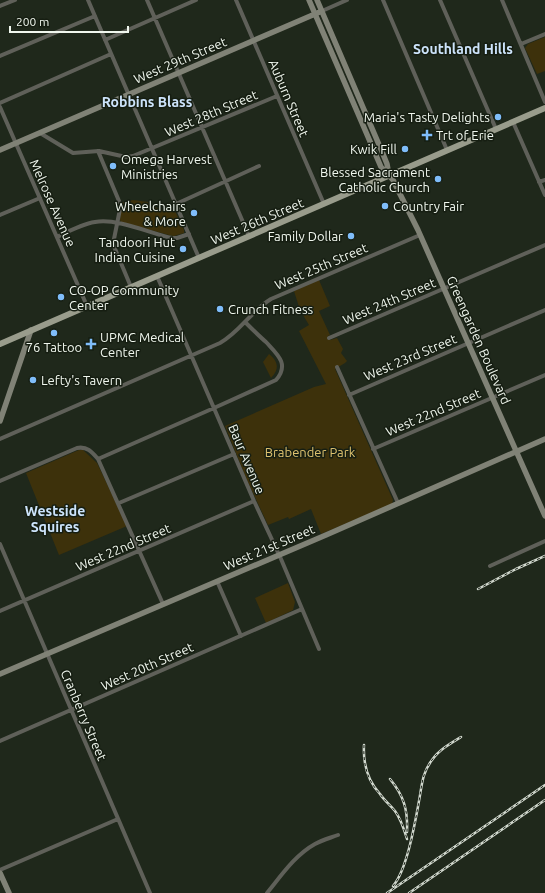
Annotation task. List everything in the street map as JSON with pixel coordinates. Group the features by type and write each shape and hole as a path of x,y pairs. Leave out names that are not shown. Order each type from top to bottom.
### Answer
{"main road":[{"name":"West 26th Street","path":"0,344 545,108"}],"street":[{"path":"0,6 15,0"},
{"path":"88,0 199,258"},
{"path":"147,0 249,236"},
{"path":"105,40 196,0"},
{"name":"Auburn Street","path":"236,0 324,204"},
{"name":"Greengarden Boulevard","path":"309,0 381,167 390,175"},
{"name":"Greengarden Boulevard","path":"317,0 387,164 390,175 400,192 420,234 545,516"},
{"name":"West 29th Street","path":"0,150 347,0"},
{"path":"383,0 447,150"},
{"path":"440,0 496,129"},
{"path":"502,0 545,102"},
{"path":"0,56 95,16"},
{"path":"521,44 545,34"},
{"path":"0,103 111,54"},
{"name":"West 28th Street","path":"40,133 72,153 98,151 129,157 136,156 277,96"},
{"name":"Melrose Avenue","path":"0,107 87,306"},
{"path":"513,122 545,195"},
{"path":"98,151 119,201 120,209 113,244 131,287"},
{"path":"176,204 259,166"},
{"path":"540,182 545,180"},
{"path":"0,215 40,198"},
{"path":"57,236 90,223 102,221 117,223 172,238 189,234"},
{"name":"West 25th Street","path":"0,439 225,341 233,335 258,308 271,299 420,234"},
{"name":"West 24th Street","path":"329,338 545,245"},
{"name":"Baur Avenue","path":"156,276 319,649"},
{"name":"West 23rd Street","path":"349,395 545,310"},
{"path":"98,459 273,382 278,378 281,372 282,363 278,354 245,322"},
{"path":"0,421 31,330"},
{"path":"337,367 398,503"},
{"name":"West 22nd Street","path":"373,449 545,375"},
{"name":"West 21st Street","path":"0,674 545,439"},
{"path":"0,481 77,448 83,447 89,449 98,459 163,604"},
{"path":"119,503 234,454"},
{"name":"West 22nd Street","path":"0,611 254,501"},
{"path":"490,566 545,541"},
{"name":"Cranberry Street","path":"0,545 150,893"},
{"path":"217,581 241,636"},
{"name":"West 20th Street","path":"0,741 302,609"},
{"path":"0,870 118,819"},
{"path":"267,893 296,859 306,850 323,840 338,835"},
{"path":"0,873 9,893"}],"green space":[{"path":"545,37 545,71 537,74 525,48 528,44"},
{"path":"133,200 148,202 150,205 164,211 166,209 175,211 184,233 174,236 121,222 121,203"},
{"name":"Brabender Park","path":"319,280 330,306 319,311 330,335 328,336 330,340 337,338 343,349 341,353 347,361 335,369 393,500 392,504 321,534 311,509 289,519 288,517 268,525 247,480 225,426 314,387 326,384 299,331 309,325 300,310 294,291"},
{"path":"269,354 277,365 276,371 271,378 263,362"},
{"path":"79,450 83,450 97,463 127,526 59,555 26,473"},
{"path":"288,583 295,602 293,610 266,623 255,598"}],"railway":[{"path":"478,589 545,556"},
{"path":"393,886 398,879 406,858 413,833 426,770 438,753 461,737"},
{"path":"364,745 364,759 369,777 376,789 397,814 407,839"},
{"path":"390,779 402,797 406,810 407,832"},
{"path":"387,893 545,785"},
{"path":"409,893 545,800"}],"place":[{"name":"Maria's Tasty Delights","path":"498,117"},
{"name":"Trt of Erie","path":"427,135"},
{"name":"Kwik Fill","path":"405,149"},
{"name":"Omega Harvest Ministries","path":"113,166"},
{"name":"Blessed Sacrament Catholic Church","path":"438,179"},
{"name":"Country Fair","path":"385,206"},
{"name":"Wheelchairs & More","path":"194,213"},
{"name":"Family Dollar","path":"351,236"},
{"name":"Tandoori Hut Indian Cuisine","path":"183,249"},
{"name":"CO-OP Community Center","path":"61,297"},
{"name":"Crunch Fitness","path":"220,309"},
{"name":"76 Tattoo","path":"54,333"},
{"name":"UPMC Medical Center","path":"91,344"},
{"name":"Lefty's Tavern","path":"33,380"}],"district":[{"name":"Southland Hills","path":"463,49"},
{"name":"Robbins Blass","path":"147,102"},
{"name":"Westside Squires","path":"55,520"}]}
